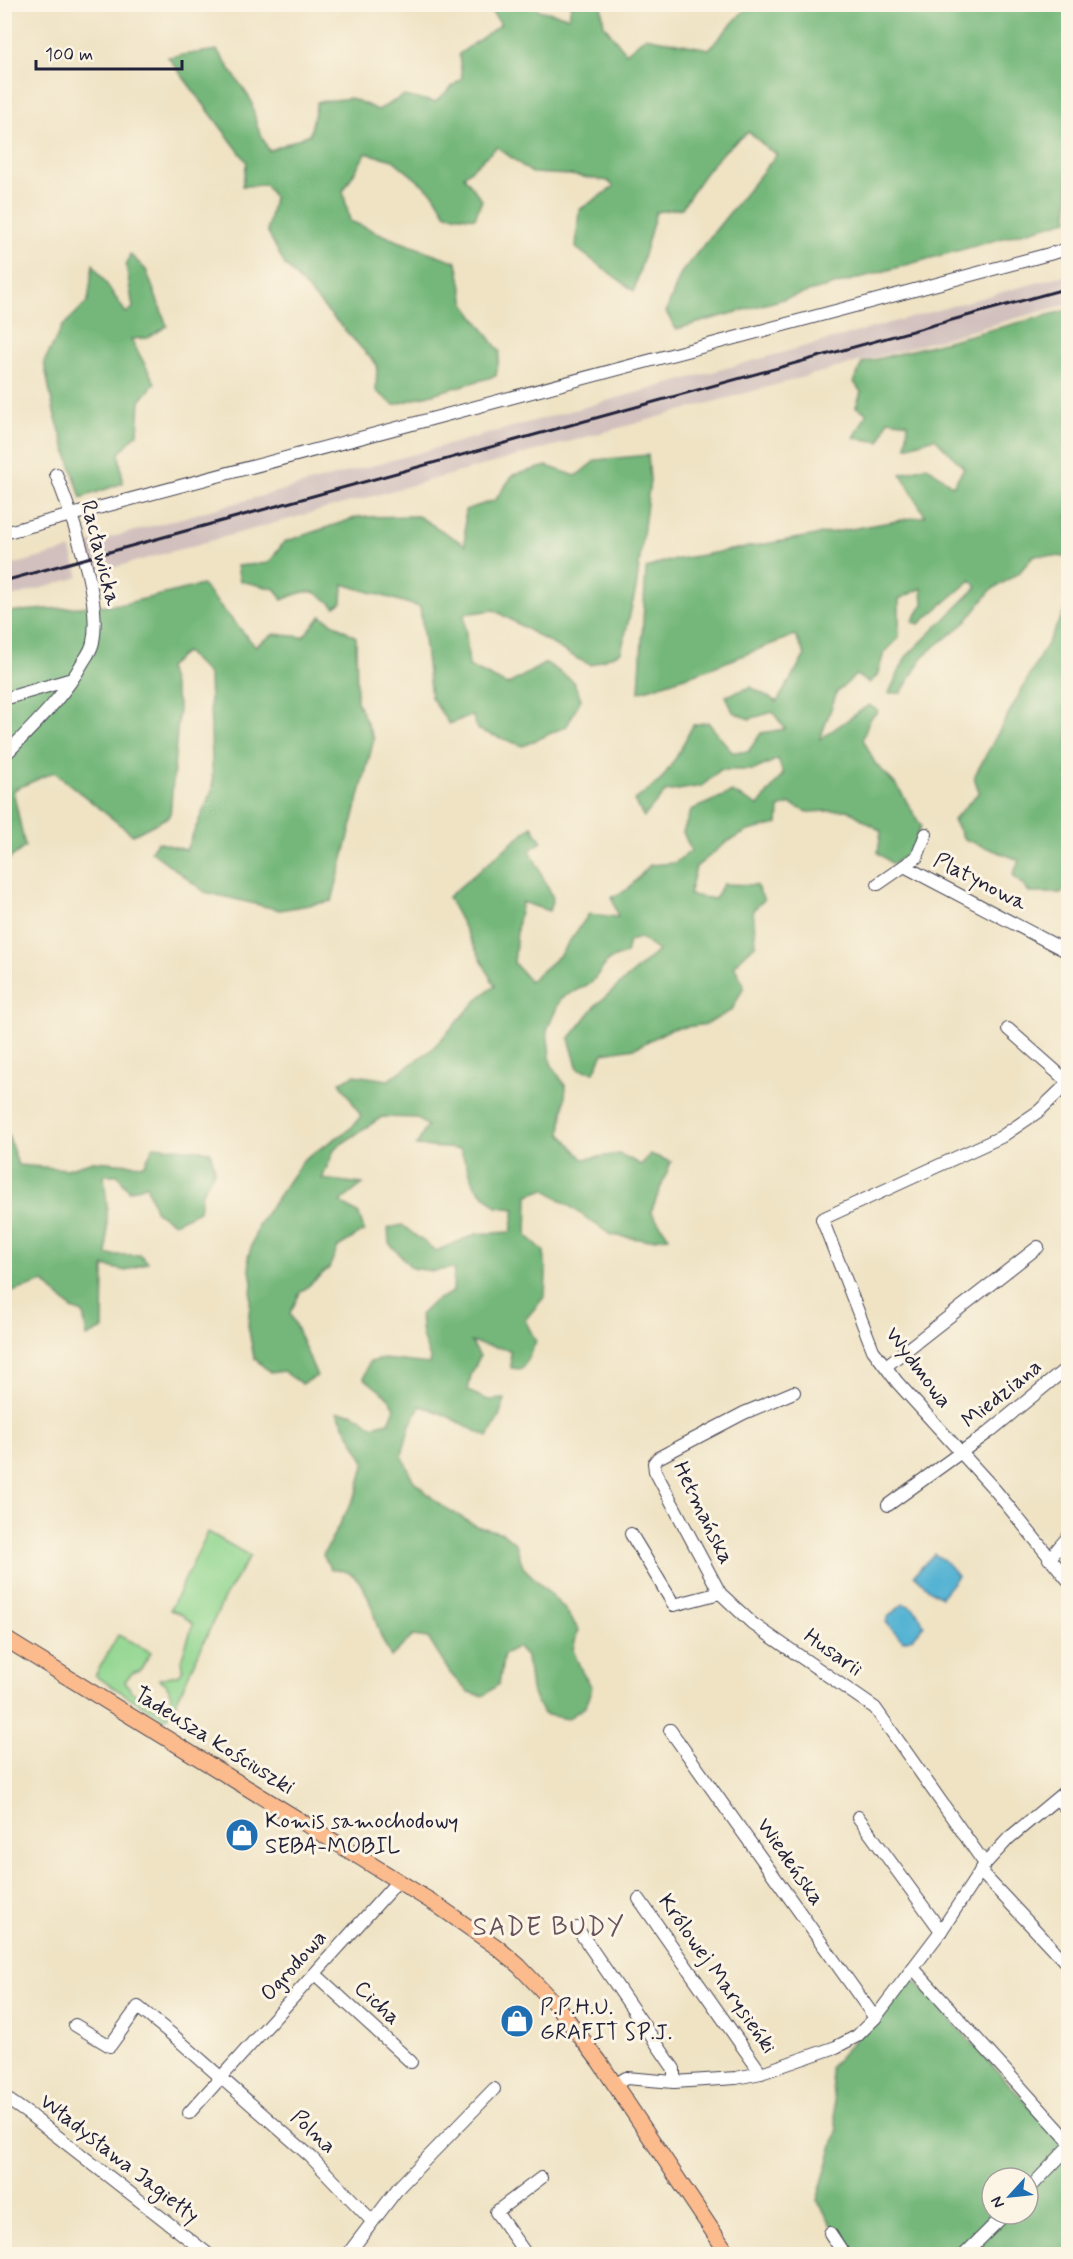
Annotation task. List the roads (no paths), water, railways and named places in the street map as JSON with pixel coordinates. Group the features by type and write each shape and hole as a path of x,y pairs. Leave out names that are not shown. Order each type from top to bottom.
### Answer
{"main road":[{"name":"Tadeusza Kościuszki","path":"4,1638 398,1881 477,1932 519,1966 557,2006 615,2085 728,2254"}],"street":[{"path":"4,533 1068,249"},
{"name":"Racławicka","path":"4,756 59,700 93,644 96,613 71,514 56,474"},
{"path":"4,699 72,679"},
{"path":"878,884 917,857 926,834"},
{"name":"Platynowa","path":"904,866 1068,952"},
{"path":"1008,1029 1068,1082"},
{"name":"Wydmowa","path":"1068,1082 1039,1111 1001,1137 822,1219 873,1350 897,1382 995,1490 1068,1580"},
{"path":"886,1366 1038,1247"},
{"name":"Miedziana","path":"888,1505 961,1453 1068,1367"},
{"name":"Hetmańska","path":"720,1593 655,1471 654,1463 658,1458 744,1413 794,1392"},
{"path":"631,1534 674,1605 720,1593"},
{"path":"1049,1559 1068,1537"},
{"name":"Husarii","path":"720,1593 753,1624 875,1708 983,1867 1068,1965"},
{"name":"Wiedeńska","path":"670,1730 875,2018"},
{"name":"Królowej Marysieńki","path":"615,2085 626,2078 674,2082 736,2078 760,2073 836,2047 857,2036 875,2018 914,1968 983,1867 1009,1838 1068,1789"},
{"path":"1057,1799 1068,1810"},
{"path":"858,1817 941,1931"},
{"name":"Ogrodowa","path":"222,2078 398,1881"},
{"name":"Królowej Marysieńki","path":"639,1899 760,2073"},
{"path":"577,1928 674,2069 674,2082"},
{"path":"914,1968 1068,2140"},
{"name":"Cicha","path":"315,1974 411,2062"},
{"name":"Polna","path":"75,2025 110,2046 138,2007 311,2157 372,2221"},
{"path":"189,2113 222,2078"},
{"path":"348,2254 399,2187 494,2089"},
{"name":"Władysława Jagiełły","path":"4,2097 208,2254"},
{"path":"1040,2177 1068,2148"},
{"path":"526,2254 496,2212 541,2178"},
{"path":"965,2254 993,2226"},
{"path":"830,2233 844,2254"}],"water":[{"path":"934,1554 944,1560 958,1576 941,1597 914,1575"},
{"path":"903,1604 916,1612 924,1625 913,1638 903,1641 886,1622 888,1617"}],"railway":[{"path":"4,581 1068,288"}],"place":[{"name":"Komis samochodowy SEBA-MOBIL","path":"242,1835"},
{"name":"P.P.H.U. GRAFIT SP.J.","path":"517,2021"}],"district":[{"name":"SADE BUDY","path":"549,1928"}]}
